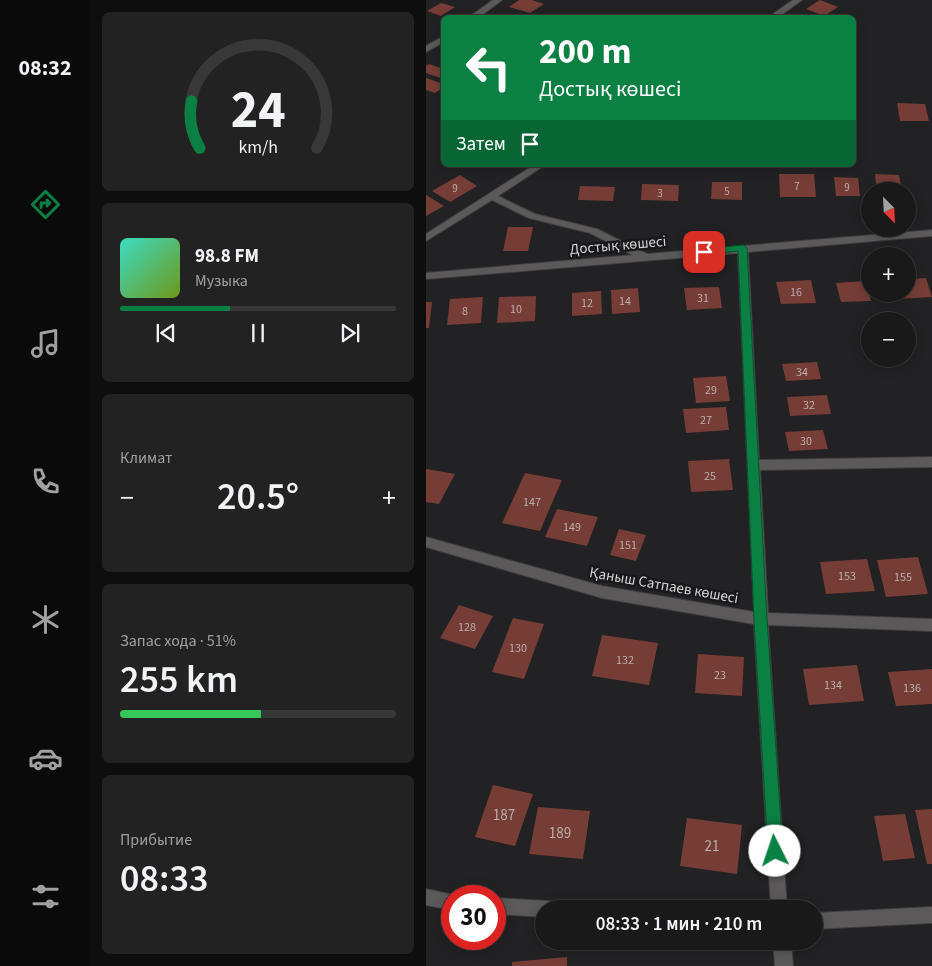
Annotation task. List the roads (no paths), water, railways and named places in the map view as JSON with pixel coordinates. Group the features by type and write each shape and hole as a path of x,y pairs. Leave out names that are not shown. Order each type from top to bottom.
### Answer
{"street":[{"path":"476,15 498,0"},
{"path":"776,15 798,0"},
{"path":"426,50 441,40"},
{"path":"426,238 537,167"},
{"path":"491,196 532,216 593,231 647,258"},
{"name":"Достық көшесі","path":"426,276 932,233"},
{"path":"743,248 761,619 778,900"},
{"path":"753,465 932,462"},
{"name":"Қаныш Сатпаев көшесі","path":"426,542 602,592 761,619 932,624"},
{"path":"426,897 441,900"},
{"path":"506,907 535,908"},
{"path":"823,921 932,916"},
{"path":"783,950 784,966"}]}
